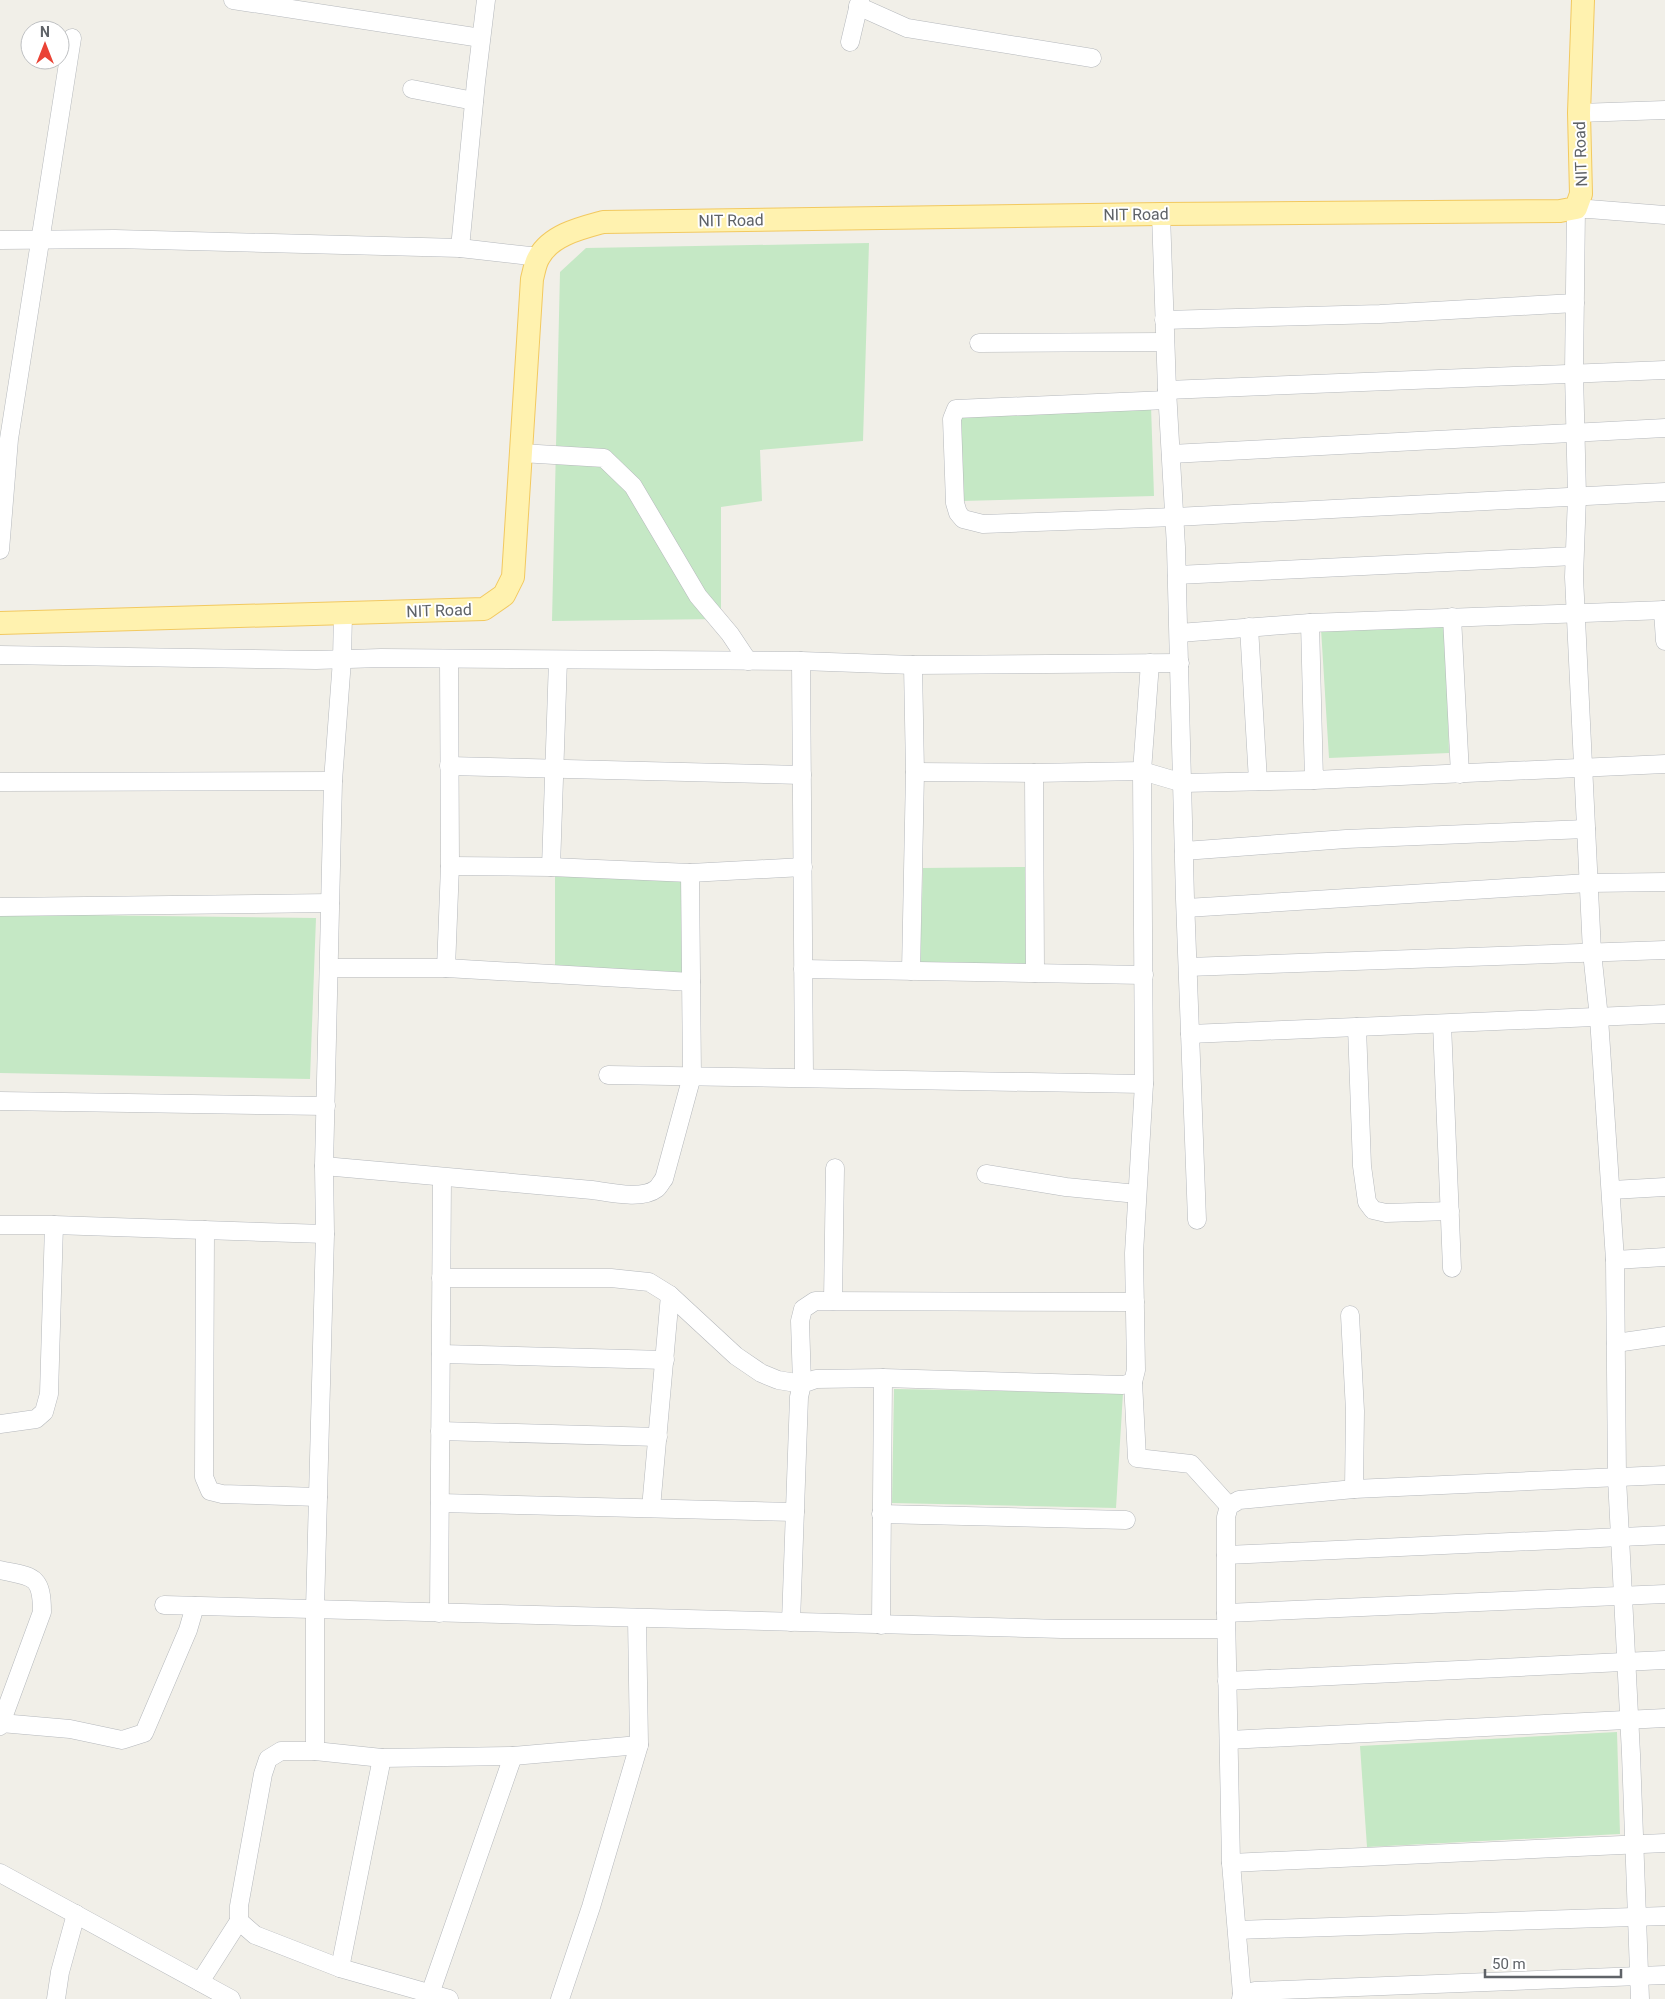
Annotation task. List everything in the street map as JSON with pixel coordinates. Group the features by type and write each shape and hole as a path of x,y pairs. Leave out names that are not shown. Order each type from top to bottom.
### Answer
{"main road":[{"name":"NIT Road","path":"0,624 484,609 504,595 513,577 532,279 539,257 550,244 574,230 603,222 1161,214 1560,211 1576,208 1581,194 1579,113 1583,0"}],"street":[{"path":"233,0 482,38"},
{"path":"460,248 486,0"},
{"path":"850,42 859,3 907,28 1092,58"},
{"path":"0,550 9,440 72,38"},
{"path":"412,89 474,101"},
{"path":"1579,113 1665,110"},
{"path":"1640,1999 1617,1478 1616,1278 1612,1190 1592,952 1576,614 1574,556 1577,496 1574,373 1576,208 1665,215"},
{"path":"1161,214 1167,395 1175,517 1197,1220"},
{"path":"0,240 115,239 460,248 539,257"},
{"path":"1164,320 1380,314 1575,303"},
{"path":"979,343 1165,342"},
{"path":"1665,370 1574,373 1167,395 956,409 952,419 958,513 963,519 983,524 1175,517 1665,492"},
{"path":"1171,454 1665,428"},
{"path":"521,453 604,458 633,486 698,596 730,634 748,661"},
{"path":"1177,575 1574,556"},
{"path":"1179,633 1310,623 1664,610 1665,641"},
{"path":"315,1751 315,1609 325,1234 324,1166 332,781 342,660 343,613"},
{"path":"1452,617 1460,774"},
{"path":"1310,623 1314,780"},
{"path":"1249,627 1258,781"},
{"path":"0,655 342,660 381,658 801,661 913,665 1180,663"},
{"path":"446,968 450,866 449,659"},
{"path":"551,867 558,660"},
{"path":"801,661 804,1077"},
{"path":"1150,663 1142,771 1144,1084 1134,1253 1136,1370 1133,1382 1137,1458 1191,1464 1229,1506"},
{"path":"910,971 915,772 913,665"},
{"path":"915,772 1034,773 1142,771 1183,783 1314,780 1665,764"},
{"path":"449,766 802,775"},
{"path":"1034,773 1035,973"},
{"path":"0,782 332,781"},
{"path":"1184,851 1346,839 1586,829"},
{"path":"450,866 551,867 690,873 803,867"},
{"path":"324,1166 621,1194 642,1194 656,1190 664,1179 692,1076 690,873"},
{"path":"1186,908 1588,884 1665,882"},
{"path":"0,907 330,904"},
{"path":"1188,967 1665,950"},
{"path":"329,968 446,968 691,982"},
{"path":"803,969 1144,974"},
{"path":"1190,1034 1665,1014"},
{"path":"1442,1024 1452,1268"},
{"path":"1357,1028 1362,1166 1367,1202 1373,1210 1386,1213 1450,1211"},
{"path":"608,1075 1144,1084"},
{"path":"0,1101 326,1106"},
{"path":"833,1301 835,1168"},
{"path":"986,1174 1137,1201"},
{"path":"439,1613 442,1177"},
{"path":"1612,1190 1665,1187"},
{"path":"0,1224 325,1234"},
{"path":"0,1424 36,1419 44,1412 49,1394 54,1225"},
{"path":"206,1230 204,1477 210,1491 222,1494 318,1497"},
{"path":"1615,1260 1665,1257"},
{"path":"441,1278 634,1279 649,1282 670,1295 748,1365 760,1373 778,1380 802,1384 816,1379 882,1378 1123,1385 1133,1382"},
{"path":"651,1508 670,1295"},
{"path":"791,1622 799,1397 802,1384 800,1321 803,1309 815,1301 1135,1302"},
{"path":"1350,1315 1354,1411 1354,1489"},
{"path":"1616,1335 1665,1336"},
{"path":"441,1354 665,1360"},
{"path":"880,1624 882,1378"},
{"path":"440,1431 658,1437"},
{"path":"1665,1475 1354,1489 1239,1500 1229,1506 1226,1517 1231,1864 1242,1996 1255,1991 1665,1974"},
{"path":"440,1503 795,1512"},
{"path":"881,1514 1126,1520"},
{"path":"1226,1555 1665,1536"},
{"path":"0,1570 28,1576 35,1580 40,1588 42,1598 42,1612 1,1724 70,1729 122,1740 144,1733 188,1630 195,1606"},
{"path":"164,1605 1062,1629 1226,1621 1623,1595 1665,1594"},
{"path":"560,1999 591,1907 639,1745 636,1618"},
{"path":"1228,1681 1665,1660"},
{"path":"1229,1740 1665,1718"},
{"path":"200,1982 238,1921 238,1906 263,1774 268,1759 281,1751 315,1751 382,1758 513,1756 639,1745"},
{"path":"430,1994 513,1756"},
{"path":"340,1968 382,1758"},
{"path":"1231,1864 1665,1843"},
{"path":"0,1873 231,1999"},
{"path":"56,1999 60,1972 76,1914"},
{"path":"1237,1930 1665,1916"},
{"path":"238,1921 254,1935 340,1968 449,1999"}],"green space":[{"path":"869,243 863,441 760,450 762,501 721,507 721,619 552,621 560,272 586,248"},
{"path":"1151,406 1154,496 962,501 961,413"},
{"path":"1446,622 1449,753 1329,758 1321,629"},
{"path":"1025,867 1026,964 920,962 923,868"},
{"path":"555,872 682,879 683,973 555,968"},
{"path":"0,914 316,918 310,1079 0,1073"},
{"path":"894,1389 1123,1393 1116,1508 892,1503"},
{"path":"1617,1732 1620,1834 1367,1847 1360,1746"}]}
